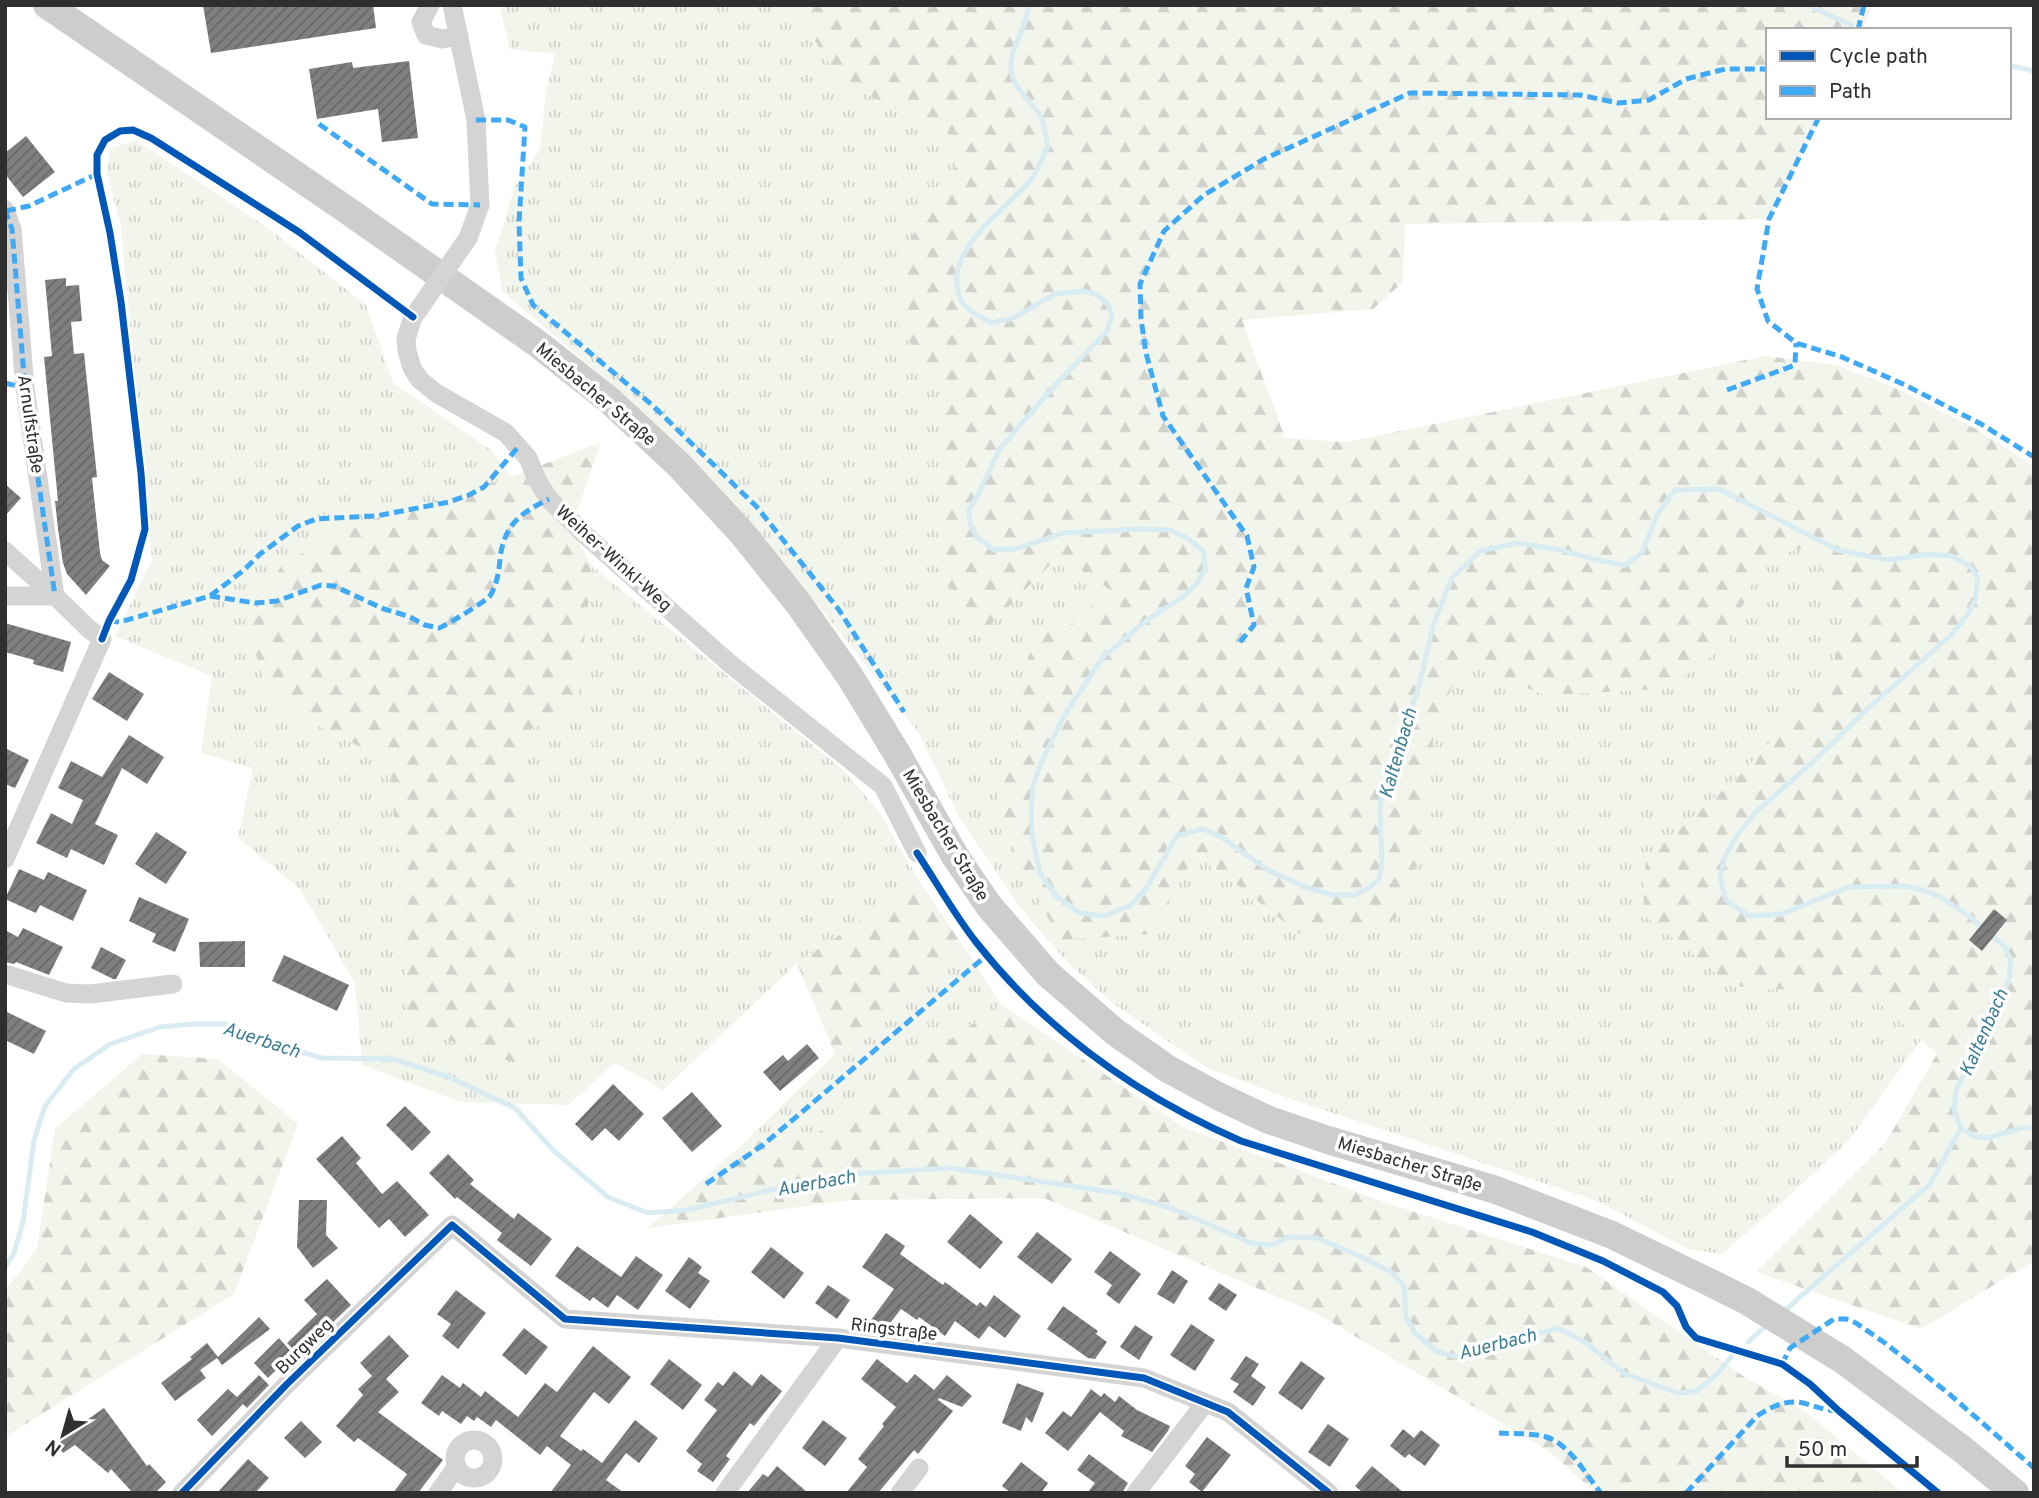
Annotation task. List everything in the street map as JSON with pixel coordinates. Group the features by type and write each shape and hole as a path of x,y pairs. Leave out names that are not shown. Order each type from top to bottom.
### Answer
{"main road":[{"name":"Miesbacher Straße","path":"47,5 538,344 609,400 679,465 742,533 798,603 849,676 956,856 989,906 1048,975 1115,1032 1168,1069 1269,1120 1509,1195 1612,1235 1747,1301 1843,1360 1962,1449 2015,1493"}],"street":[{"path":"430,5 421,22 426,35 442,39 459,36"},
{"name":"Weiher-Winkl-Weg","path":"452,5 476,120 480,205 468,238 413,317 406,339 412,368 420,380 436,393 506,433 528,458 549,499 583,533 728,662 883,786 917,853"},
{"name":"Arnulfstraße","path":"5,210 12,229 25,388 55,596"},
{"path":"5,383 25,388"},
{"path":"5,551 102,639 5,859"},
{"path":"5,596 55,596"},
{"path":"5,974 66,993 90,994 173,984"},
{"name":"Ringstraße","path":"452,1225 565,1318 838,1338 1144,1378 1228,1412 1328,1492"},
{"name":"Burgweg","path":"183,1493 287,1384 452,1225"},
{"path":"725,1493 838,1338"},
{"path":"1136,1493 1205,1403"},
{"path":"439,1493 457,1466"},
{"path":"900,1493 919,1468"}],"green space":[{"path":"499,5 798,5 796,10 935,129 971,142 902,253 899,328 941,385 938,572 985,630 1060,555 1110,590 1064,630 1021,681 1021,749 997,796 1149,934 1195,853 1300,934 1409,906 1434,735 1457,673 1474,667 1546,695 1726,646 1762,559 1811,546 1845,621 1832,676 1741,774 1646,859 1732,986 1872,996 1921,1040 1850,1139 1722,1254 1688,1249 1595,1200 1294,1100 1207,1068 1111,1002 1065,960 1019,906 958,815 919,733 830,620 733,504 624,395 503,292 495,252 514,189 540,149 546,93 555,54 510,49"},
{"path":"798,5 1871,5 1863,28 1766,28 1766,119 1819,119 1769,219 1405,224 1403,282 1373,309 1242,320 1285,438 1346,442 1766,356 1836,365 1900,390 1976,429 2034,466 2034,1261 1921,1329 1756,1272 1886,1142 1937,1054 1872,996 1732,986 1643,914 1646,859 1741,774 1832,676 1844,621 1811,546 1762,559 1726,646 1667,689 1545,695 1474,667 1457,673 1434,735 1409,906 1387,925 1300,934 1196,853 1149,934 1060,940 1018,861 997,796 1021,749 1021,681 1037,630 1064,630 1110,590 1060,555 985,630 938,572 941,385 899,328 902,253 971,142 935,129 840,81 796,10"},
{"path":"135,140 269,229 366,305 393,383 491,450 511,477 345,528 309,721 390,762 409,1027 522,1064 521,733 577,709 592,566 841,768 878,810 920,882 797,963 663,1090 615,1063 568,1105 461,1102 362,1065 355,983 300,889 238,838 253,768 201,753 212,676 115,636 152,560 121,227 107,173 110,149"},
{"path":"601,442 571,529 592,566 577,709 521,733 522,1065 409,1027 390,762 309,721 266,687 248,629 281,566 345,528 511,477"},
{"path":"920,882 968,953 835,1054 797,963"},
{"path":"968,953 1001,1004 816,1134 744,1143 835,1054"},
{"path":"1001,1004 1183,1127 1381,1201 1586,1267 1746,1378 1805,1411 1903,1493 1596,1493 1550,1452 1316,1313 1044,1198 850,1200 648,1228 744,1143 816,1134"},
{"path":"142,1054 218,1059 298,1124 234,1294 5,1437 5,1291 37,1249 55,1129"}],"building":[{"path":"203,5 373,5 376,28 211,53"},
{"path":"409,61 418,138 382,142 378,109 317,119 309,69 352,62 353,68"},
{"path":"26,136 55,172 23,197 5,174 5,153"},
{"path":"66,278 66,286 79,285 82,321 71,322 74,354 84,353 97,477 92,478 100,553 102,560 110,566 86,595 67,574 63,563 55,501 58,501 44,357 52,356 45,280"},
{"path":"5,484 21,498 5,516"},
{"path":"5,623 71,642 63,672 33,664 34,660 5,652"},
{"path":"109,672 144,694 127,721 92,699"},
{"path":"129,735 164,757 147,784 122,768 95,824 118,835 104,865 71,849 67,858 36,843 51,813 72,824 83,800 58,788 71,761 102,777"},
{"path":"5,748 29,760 15,788 5,784"},
{"path":"156,832 187,852 166,884 135,864"},
{"path":"19,869 44,880 48,872 87,890 73,921 40,905 36,913 5,899"},
{"path":"139,897 189,919 175,952 152,942 156,934 129,921"},
{"path":"1994,909 2007,920 1982,951 1969,940"},
{"path":"23,928 63,947 49,975 16,962 5,962 5,930 18,937"},
{"path":"245,941 245,967 200,967 199,942"},
{"path":"101,947 126,960 116,979 91,968"},
{"path":"284,955 349,985 337,1011 272,981"},
{"path":"5,1011 46,1031 34,1054 5,1040"},
{"path":"807,1044 819,1058 780,1091 763,1072 783,1055 788,1061"},
{"path":"613,1084 644,1114 619,1141 605,1128 592,1141 575,1124"},
{"path":"692,1092 722,1126 692,1152 662,1118"},
{"path":"405,1106 431,1132 412,1151 386,1125"},
{"path":"342,1136 361,1158 356,1163 382,1194 397,1181 429,1215 405,1237 389,1219 379,1228 316,1159"},
{"path":"448,1154 474,1180 470,1184 514,1219 518,1213 552,1239 531,1266 497,1240 502,1233 457,1197 455,1199 429,1173"},
{"path":"299,1200 327,1200 326,1235 338,1248 313,1268 297,1247"},
{"path":"970,1214 1003,1242 980,1269 947,1242"},
{"path":"1037,1232 1072,1259 1052,1284 1017,1257"},
{"path":"886,1233 905,1246 900,1254 977,1306 980,1302 986,1307 994,1295 1021,1316 1005,1338 989,1326 979,1339 955,1321 945,1336 919,1317 917,1320 901,1309 885,1330 871,1320 894,1289 862,1267"},
{"path":"577,1246 621,1277 636,1256 663,1275 638,1310 617,1295 608,1308 593,1297 590,1301 555,1276"},
{"path":"771,1247 804,1273 784,1299 751,1272"},
{"path":"1110,1251 1141,1274 1119,1304 1106,1294 1112,1285 1094,1272"},
{"path":"689,1257 702,1267 698,1273 710,1281 690,1309 665,1291"},
{"path":"1172,1270 1188,1281 1174,1304 1157,1294"},
{"path":"327,1279 351,1305 299,1355 287,1343 317,1314 304,1300"},
{"path":"1219,1283 1237,1295 1226,1311 1208,1299"},
{"path":"828,1285 850,1300 837,1319 815,1303"},
{"path":"456,1290 486,1313 458,1349 442,1336 451,1324 437,1314"},
{"path":"1063,1306 1098,1331 1096,1334 1107,1342 1095,1359 1088,1358 1047,1329"},
{"path":"259,1317 270,1329 222,1365 217,1358 200,1370 206,1378 175,1401 161,1383 192,1359 190,1357 207,1343 218,1357"},
{"path":"1191,1324 1215,1340 1195,1371 1170,1355"},
{"path":"1135,1325 1153,1337 1139,1360 1120,1347"},
{"path":"524,1328 548,1347 526,1375 502,1355"},
{"path":"389,1335 409,1356 386,1379 399,1392 378,1412 443,1460 418,1493 393,1493 407,1474 358,1438 354,1442 336,1426 363,1395 358,1389 372,1376 360,1363"},
{"path":"279,1338 293,1354 268,1378 254,1363"},
{"path":"593,1346 631,1377 609,1404 594,1392 560,1436 602,1463 635,1420 658,1438 639,1463 626,1453 606,1480 624,1493 550,1493 571,1465 547,1446 540,1455 496,1420 491,1427 477,1417 474,1421 467,1416 461,1424 442,1411 439,1416 421,1403 442,1375 460,1388 463,1383 481,1397 485,1391 518,1417 545,1383 557,1392"},
{"path":"1246,1356 1259,1364 1251,1376 1266,1387 1253,1406 1233,1392 1239,1384 1230,1379"},
{"path":"669,1359 702,1385 683,1410 650,1384"},
{"path":"877,1359 907,1383 915,1374 934,1390 947,1375 972,1396 962,1407 939,1398 938,1400 953,1411 918,1454 914,1450 878,1493 846,1493 867,1467 858,1459 896,1407 861,1379"},
{"path":"1301,1361 1325,1378 1302,1410 1278,1393"},
{"path":"734,1371 752,1386 761,1374 782,1391 754,1426 750,1423 726,1456 730,1459 713,1482 697,1471 702,1464 686,1451 717,1410 704,1400 718,1382 723,1386"},
{"path":"259,1375 269,1385 247,1408 243,1404 212,1436 197,1420 228,1389 237,1397"},
{"path":"1017,1383 1044,1393 1032,1423 1026,1417 1021,1431 1002,1423"},
{"path":"1091,1389 1101,1397 1104,1393 1115,1402 1119,1396 1137,1410 1170,1426 1168,1431 1152,1452 1121,1436 1124,1431 1100,1412 1068,1451 1045,1433 1063,1411 1071,1417"},
{"path":"104,1408 147,1466 149,1464 166,1482 155,1493 133,1493 111,1469 108,1473 75,1445 63,1453 55,1442"},
{"path":"823,1420 847,1438 825,1466 802,1448"},
{"path":"301,1421 322,1442 305,1458 284,1438"},
{"path":"1328,1424 1349,1439 1330,1467 1308,1452"},
{"path":"1403,1429 1414,1438 1421,1430 1440,1445 1425,1466 1409,1454 1405,1458 1390,1446"},
{"path":"1207,1437 1231,1455 1202,1492 1189,1482 1195,1474 1185,1466"},
{"path":"1089,1454 1128,1483 1122,1493 1087,1493 1095,1483 1077,1470"},
{"path":"248,1459 269,1478 255,1493 217,1493"},
{"path":"1021,1462 1048,1483 1041,1493 1011,1493 1002,1486"},
{"path":"777,1466 808,1493 747,1493 763,1474 768,1477"},
{"path":"1372,1466 1404,1493 1363,1493 1355,1486"}],"waterway":[{"name":"Kaltenbach","path":"1028,5 1011,60 1012,76 1042,119 1048,146 1031,180 978,234 967,249 959,266 957,283 961,300 970,310 991,323 1013,318 1055,294 1084,291 1097,295 1108,304 1112,316 1107,331 999,450 969,509 970,524 977,537 994,550 1016,549 1063,533 1170,530 1189,539 1204,552 1205,569 1197,583 1184,596 1146,621 1103,657 1064,716 1042,761 1033,785 1032,836 1040,873 1055,895 1080,913 1103,916 1130,906 1147,887 1177,836 1202,829 1218,835 1268,870 1305,887 1333,895 1355,895 1370,887 1379,879 1382,862 1382,791 1419,686 1433,625 1452,578 1480,551 1517,543 1625,565 1642,553 1658,513 1675,490 1719,489 1838,550 1889,560 1927,554 1952,556 1971,567 1978,579 1975,600 1951,635 1757,811 1738,834 1725,857 1720,877 1726,900 1749,916 1782,914 1848,887 1905,886 1940,897 1968,915 2004,946 2011,960 2009,979 1956,1091 1954,1110 1961,1128 1973,1136 1989,1138 2021,1128 2034,1128"},
{"path":"1811,5 1851,25"},
{"path":"2011,65 2034,71"},
{"name":"Auerbach","path":"5,1267 14,1253 23,1222 34,1140 45,1106 74,1069 110,1044 160,1027 224,1024 322,1058 393,1059 449,1077 515,1108 554,1151 608,1197 648,1213 687,1210 835,1175 950,1168 1118,1193 1171,1208 1251,1243 1272,1245 1288,1237 1317,1238 1391,1272 1404,1286 1406,1317 1415,1333 1436,1351 1457,1357 1558,1328 1585,1342 1625,1374 1678,1393 1697,1391 1718,1373 1731,1357"},
{"name":"Auerbach","path":"1783,1312 1930,1184 1961,1128"},
{"name":"Auerbach","path":"1748,1342 1767,1325"}],"marked path":[{"path":"1858,28 1864,5"},
{"path":"1240,642 1254,625 1246,588 1254,567 1247,536 1163,416 1146,353 1140,284 1164,231 1204,195 1264,159 1410,93 1580,95 1618,103 1649,100 1686,79 1725,69 1766,69"},
{"path":"1818,119 1769,219 1757,289 1768,321 1796,343 1842,357 1905,385 1981,424 2034,457"},
{"path":"476,120 508,120 525,127 519,222 521,278 533,305 651,404 756,506 839,610 904,712"},
{"path":"319,124 432,204 480,205"},
{"path":"6,211 29,206 97,174"},
{"path":"5,210 12,229 25,388 55,596"},
{"path":"1727,390 1795,365 1796,343"},
{"path":"5,383 25,388"},
{"path":"109,621 120,622 210,596 298,526 316,519 376,516 449,502 469,495 484,487 519,446"},
{"path":"210,596 255,603 277,601 321,585 334,586 384,609 439,628 490,596 497,578 505,537 522,515 549,499"},
{"path":"706,1184 763,1145 987,955"},
{"path":"1782,1364 1790,1348 1834,1319 1846,1319 1856,1323 1948,1393 2034,1468"},
{"path":"1686,1493 1757,1416 1769,1409 1781,1404 1800,1402 1836,1411"},
{"path":"1499,1433 1538,1435 1552,1439 1569,1452 1601,1493"}],"cycle path":[{"path":"102,639 131,580 145,529 121,302 97,174 97,155 105,140 120,131 133,130 151,138 299,232 413,317"},
{"path":"917,853 968,931 1003,974 1063,1032 1130,1082 1241,1141 1532,1232 1603,1261 1663,1292 1677,1306 1686,1327 1696,1338 1782,1364 1810,1384 1938,1493"},
{"path":"182,1493 287,1384 452,1225 565,1319 838,1338 1144,1378 1228,1412 1329,1493"}]}
